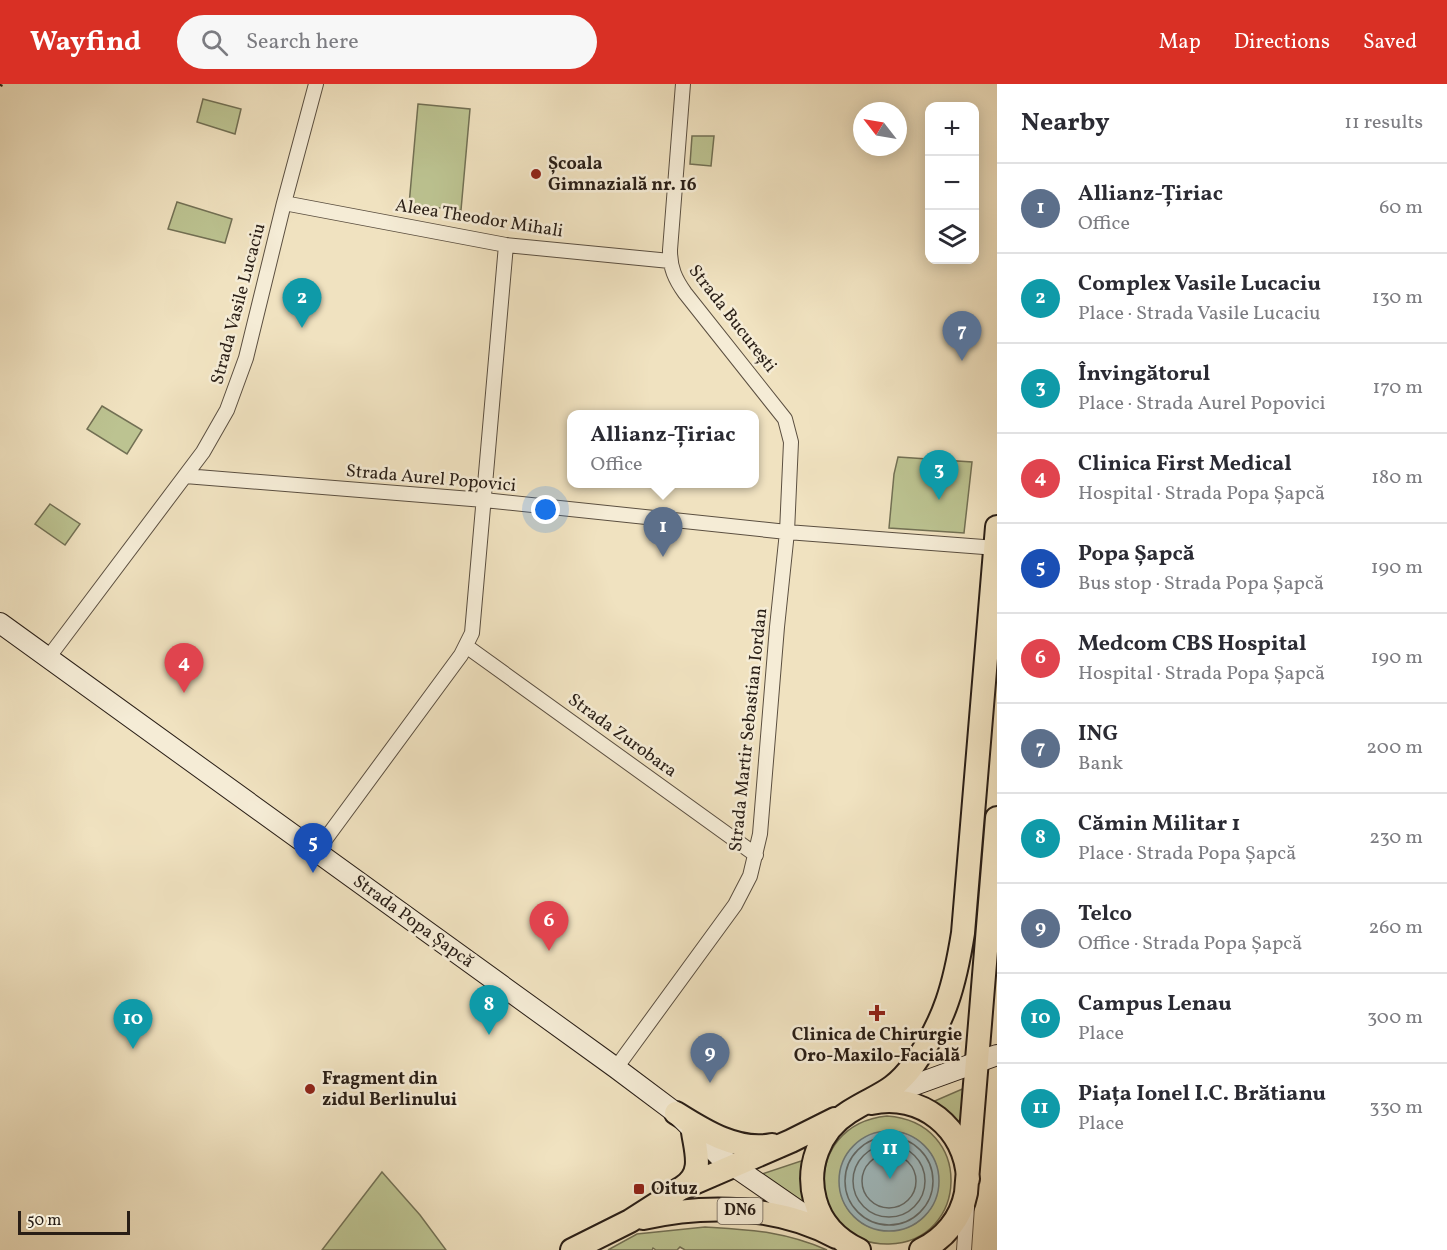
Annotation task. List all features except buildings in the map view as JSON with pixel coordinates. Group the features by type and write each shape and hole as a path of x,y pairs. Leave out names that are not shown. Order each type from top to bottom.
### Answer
{"main road":[{"name":"DN6","path":"572,1250 630,1221 680,1189 791,1141 887,1092 913,1066 934,1035 954,985 963,933 996,541"},
{"name":"Strada Popa Șapcă","path":"0,623 616,1068 676,1113 693,1132 732,1165 853,1247"},
{"name":"DN6","path":"921,1250 940,1238 953,1223 965,1199 987,1058 984,975 997,827"},
{"path":"984,975 985,996 997,1014"},
{"path":"858,1107 987,1058"},
{"name":"DN6","path":"853,1247 830,1228 819,1211 813,1191 812,1170 824,1137 837,1121 858,1107 881,1101 902,1101 934,1114 949,1128 961,1145 967,1165 968,1179"},
{"path":"676,1113 703,1129 746,1146 764,1147 791,1141"},
{"path":"680,1189 691,1181 697,1170 693,1132"},
{"name":"DN6","path":"630,1221 665,1213 695,1210 759,1212 811,1225 853,1247"}],"street":[{"name":"Strada Vasile Lucaciu","path":"48,658 216,432 238,384 316,84"},
{"name":"Strada București","path":"683,84 670,261 675,277 685,293 785,419 791,442 787,532"},
{"name":"Aleea Theodor Mihali","path":"284,203 506,245 670,261"},
{"path":"316,852 466,646 474,624 506,245"},
{"name":"Strada Aurel Popovici","path":"185,476 484,500 787,532 996,541"},
{"name":"Strada Martir Sebastian Iordan","path":"616,1068 741,897 750,876 760,834 787,532"},
{"name":"Strada Zurobara","path":"466,646 756,855"},
{"path":"964,1250 968,1179"}],"green space":[{"path":"203,99 241,109 235,134 197,122"},
{"path":"418,104 470,109 461,210 409,205"},
{"path":"692,136 714,136 711,166 690,164"},
{"path":"177,202 232,219 225,243 168,229"},
{"path":"102,406 142,430 127,454 87,429"},
{"path":"898,457 972,462 964,533 889,528 894,474"},
{"path":"50,504 80,524 65,545 35,524"},
{"path":"967,1087 962,1133 949,1115 930,1103"},
{"path":"887,1116 916,1123 936,1138 947,1159 951,1182 947,1204 935,1224 915,1238 889,1244 862,1239 842,1226 829,1207 824,1184 827,1161 838,1140 858,1124","holes":["888,1131 910,1136 926,1148 935,1164 938,1181 935,1199 926,1214 911,1225 891,1230 870,1227 855,1217 844,1203 840,1186 842,1168 850,1152 865,1139"]},
{"path":"807,1159 806,1204 762,1174"},
{"path":"382,1172 420,1215 446,1250 322,1250"},
{"path":"705,1227 781,1235 827,1250 685,1250 680,1247 677,1250 653,1248 652,1250 608,1250 637,1234"}],"water":[{"path":"889,1131 908,1135 924,1146 935,1162 939,1181 935,1200 924,1216 908,1227 889,1231 870,1227 854,1216 843,1200 839,1181 843,1162 854,1146 870,1135"}],"place":[{"name":"Școala Gimnazială nr. 16","path":"536,174"},
{"name":"Complex Vasile Lucaciu","path":"302,328"},
{"name":"ING","path":"962,361"},
{"name":"Învingătorul","path":"939,500"},
{"name":"Allianz-Țiriac","path":"663,557"},
{"name":"Clinica First Medical","path":"184,693"},
{"name":"Popa Șapcă","path":"313,873"},
{"name":"Medcom CBS Hospital","path":"549,951"},
{"name":"Clinica de Chirurgie Oro-Maxilo-Facială","path":"877,1013"},
{"name":"Cămin Militar 1","path":"489,1035"},
{"name":"Campus Lenau","path":"133,1049"},
{"name":"Telco","path":"710,1083"},
{"name":"Fragment din zidul Berlinului","path":"310,1089"},
{"name":"Piața Ionel I.C. Brătianu","path":"890,1179"},
{"name":"Oituz","path":"639,1189"}]}
